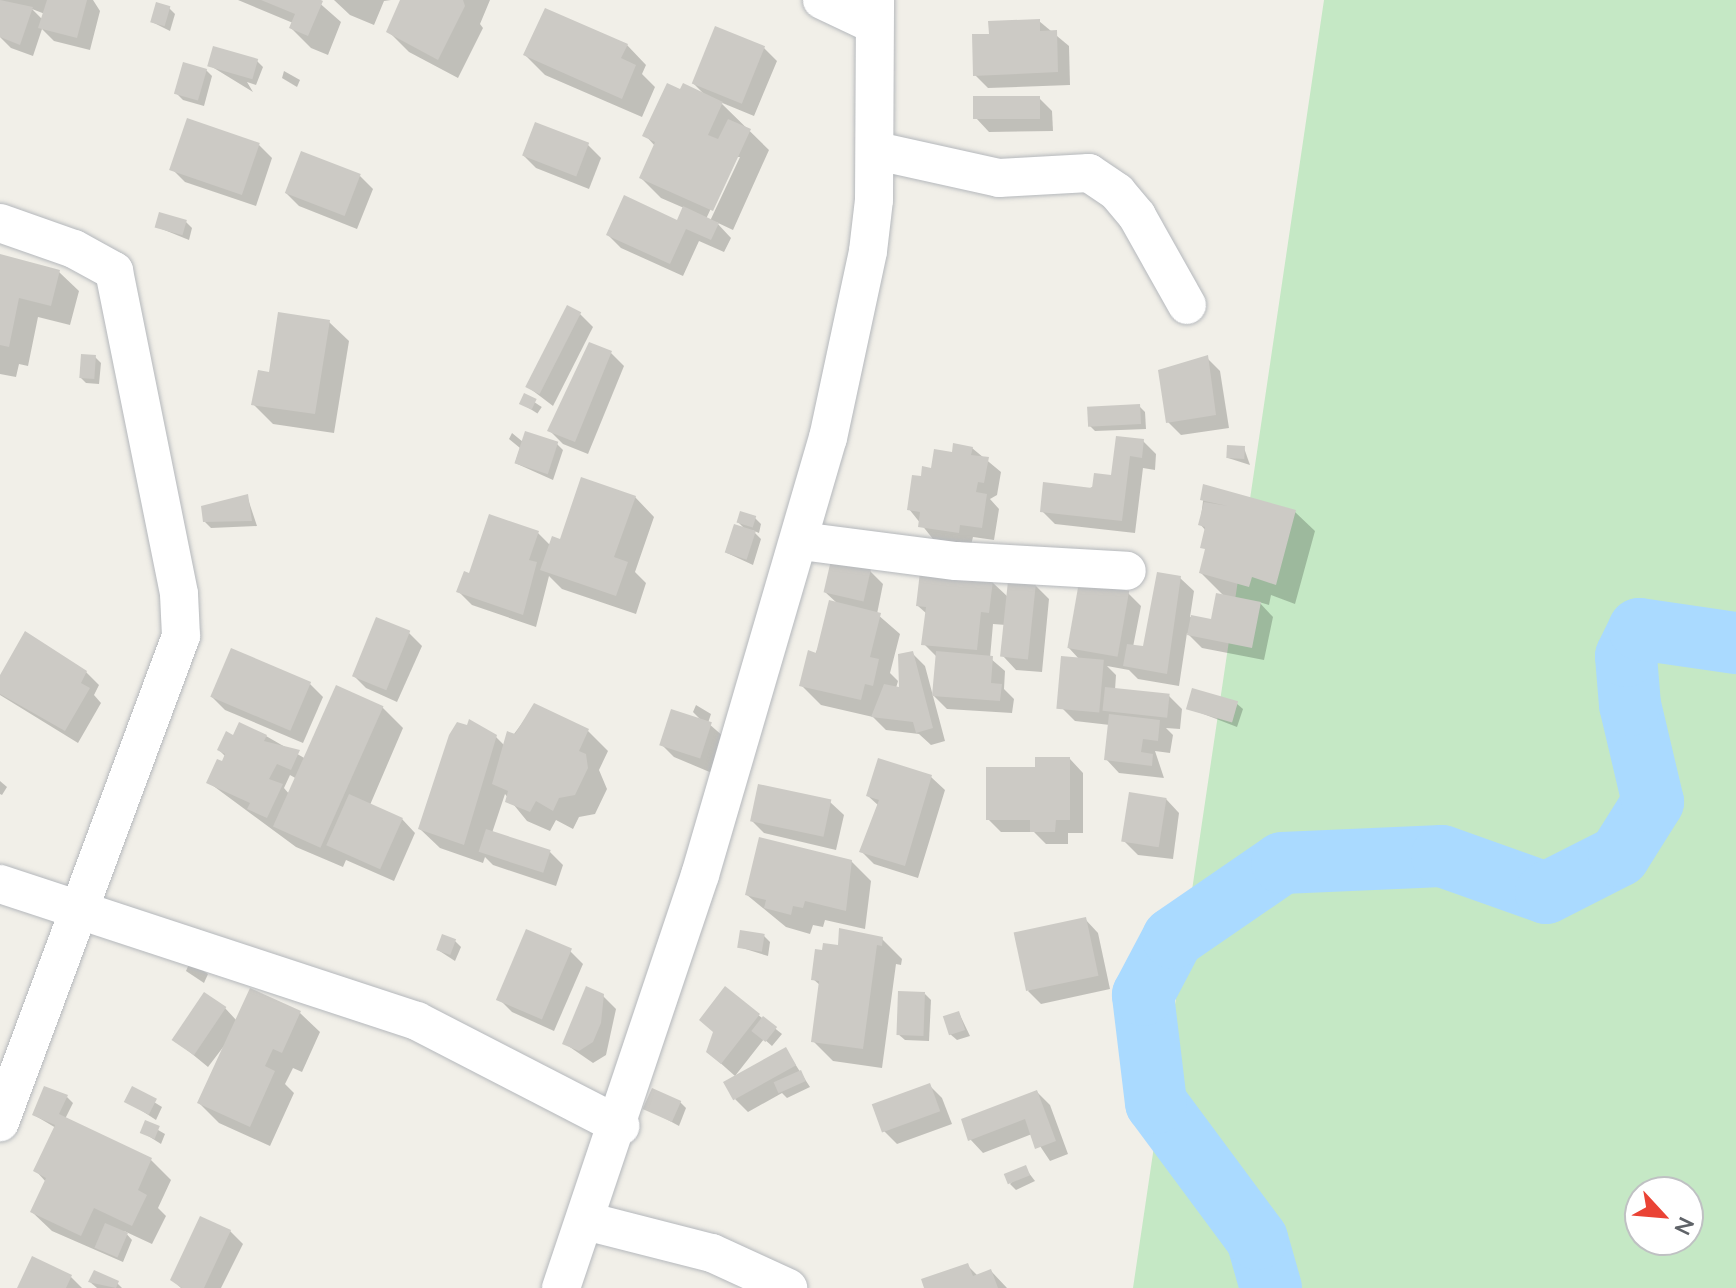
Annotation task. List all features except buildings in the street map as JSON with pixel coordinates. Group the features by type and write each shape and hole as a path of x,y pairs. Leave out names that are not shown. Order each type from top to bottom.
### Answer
{"street":[{"path":"561,1288 620,1126 801,541 868,251 877,151 874,12 822,0"},
{"path":"877,151 999,178 1089,173 1117,192 1137,216 1187,305"},
{"path":"0,223 74,249 114,271 179,594 181,636 0,1122"},
{"path":"801,541 956,561 1127,571"},
{"path":"0,884 81,906 417,1021 620,1126"},
{"path":"586,1221 712,1253 788,1288"}],"green space":[{"path":"1324,0 1736,0 1736,1288 1133,1288"}],"waterway":[{"path":"1271,1288 1257,1239 1156,1103 1143,995 1173,938 1282,863 1442,856 1546,893 1619,856 1653,802 1630,705 1626,656 1639,629 1736,643"}]}
